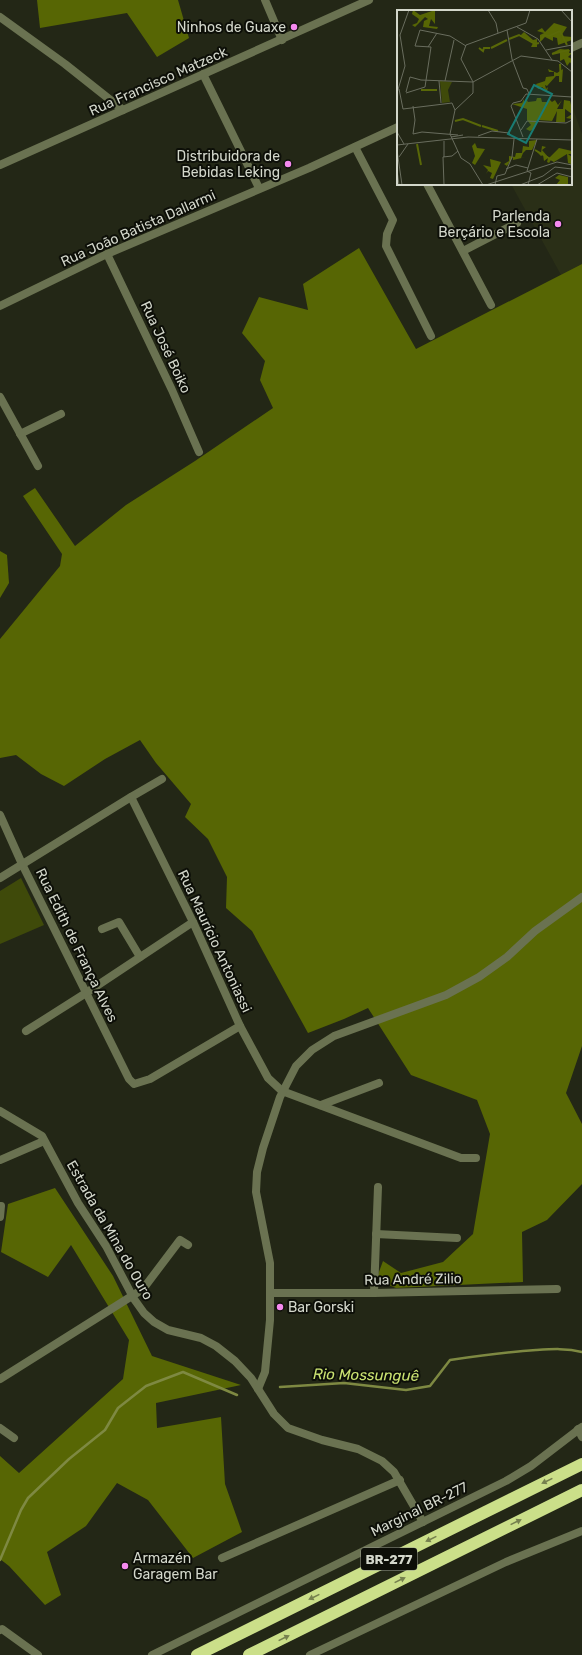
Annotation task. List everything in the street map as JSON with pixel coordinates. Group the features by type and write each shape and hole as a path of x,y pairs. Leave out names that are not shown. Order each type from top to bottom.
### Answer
{"highway":[{"name":"BR-277","path":"197,1655 582,1464"},
{"name":"BR-277","path":"249,1655 582,1490"}],"street":[{"path":"266,0 282,40"},
{"name":"Rua Francisco Matzeck","path":"0,165 369,0"},
{"path":"0,17 65,64 124,110"},
{"path":"572,48 582,43"},
{"path":"203,74 259,188"},
{"name":"Rua João Batista Dallarmi","path":"0,306 107,254 397,128"},
{"path":"355,147 393,220 387,234 386,246 431,336"},
{"path":"428,185 491,305"},
{"path":"463,252 517,223"},
{"name":"Rua José Boiko","path":"107,254 172,390 199,452"},
{"path":"0,397 38,466"},
{"path":"20,434 60,414"},
{"path":"0,878 162,779"},
{"name":"Rua Maurício Antoniassi","path":"131,797 193,922 240,1026 268,1078 282,1091"},
{"name":"Rua Edith de França Alves","path":"0,815 22,864 128,1079 134,1084 150,1079 240,1026"},
{"path":"258,1389 265,1372 270,1320 270,1263 256,1192 257,1172 262,1148 282,1091 296,1066 312,1050 334,1036 446,994 479,977 507,957 535,931 582,897"},
{"path":"102,929 120,922 140,957"},
{"path":"26,1031 193,922"},
{"path":"321,1105 378,1083"},
{"path":"282,1091 461,1158 476,1158"},
{"name":"Estrada da Mina do Ouro","path":"0,1111 42,1136 78,1203 106,1246 132,1295 144,1313 154,1322 168,1330 201,1338 216,1346 235,1361 251,1378 274,1414 288,1428 322,1440 358,1449 382,1461 400,1480 423,1522"},
{"path":"0,1160 44,1141"},
{"path":"374,1293 378,1187"},
{"path":"0,1217 1,1206"},
{"path":"376,1234 457,1238"},
{"path":"0,1379 142,1289 180,1240 188,1245"},
{"name":"Rua André Zilio","path":"270,1293 374,1293 557,1289"},
{"path":"0,1428 14,1438"},
{"path":"580,1428 582,1437"},
{"name":"Marginal BR-277","path":"152,1655 423,1522 523,1471 580,1428"},
{"path":"222,1558 400,1480"},
{"path":"310,1655 506,1562 582,1531"},
{"path":"1,1629 38,1655"}],"shaded area":[{"name":"Parlenda Berçário e Escola","path":"572,106 582,134 582,264 561,275 512,185 572,185"}],"green space":[{"path":"37,0 178,0 189,38 157,57 127,13 40,28"},
{"path":"359,248 416,349 582,264 582,1046 566,1093 582,1124 582,1184 547,1220 522,1232 523,1282 396,1288 376,1280 383,1261 401,1273 443,1262 473,1234 490,1134 477,1100 411,1075 368,1008 308,1033 252,931 226,908 227,877 208,839 185,817 191,804 156,763 140,740 105,759 64,786 41,774 16,755 0,758 0,639 60,566 62,554 23,496 35,488 75,546 126,505 195,461 273,408 260,380 265,361 242,333 259,297 308,310 303,284"},
{"path":"0,551 7,555 9,583 0,598"},
{"path":"21,878 44,925 0,944 0,891"},
{"path":"55,1188 113,1276 152,1356 241,1385 156,1403 157,1428 221,1417 225,1484 242,1532 193,1558 148,1500 117,1483 86,1526 47,1552 61,1595 45,1605 9,1566 0,1559 0,1456 19,1473 123,1379 129,1340 71,1245 48,1277 1,1252 8,1204"}],"waterway":[{"name":"Rio Mossunguê","path":"280,1387 344,1383 406,1390 430,1386 450,1360 503,1353 554,1349 582,1352"},
{"name":"Rio Mossunguê","path":"0,1560 21,1510 28,1498 69,1459 105,1430 118,1408 146,1386 183,1372 237,1395"}],"place":[{"name":"Ninhos de Guaxe","path":"294,27"},
{"name":"Distribuidora de Bebidas Leking","path":"288,164"},
{"name":"Parlenda Berçário e Escola","path":"558,224"},
{"name":"Bar Gorski","path":"280,1307"},
{"name":"Armazén Garagem Bar","path":"125,1566"}]}
